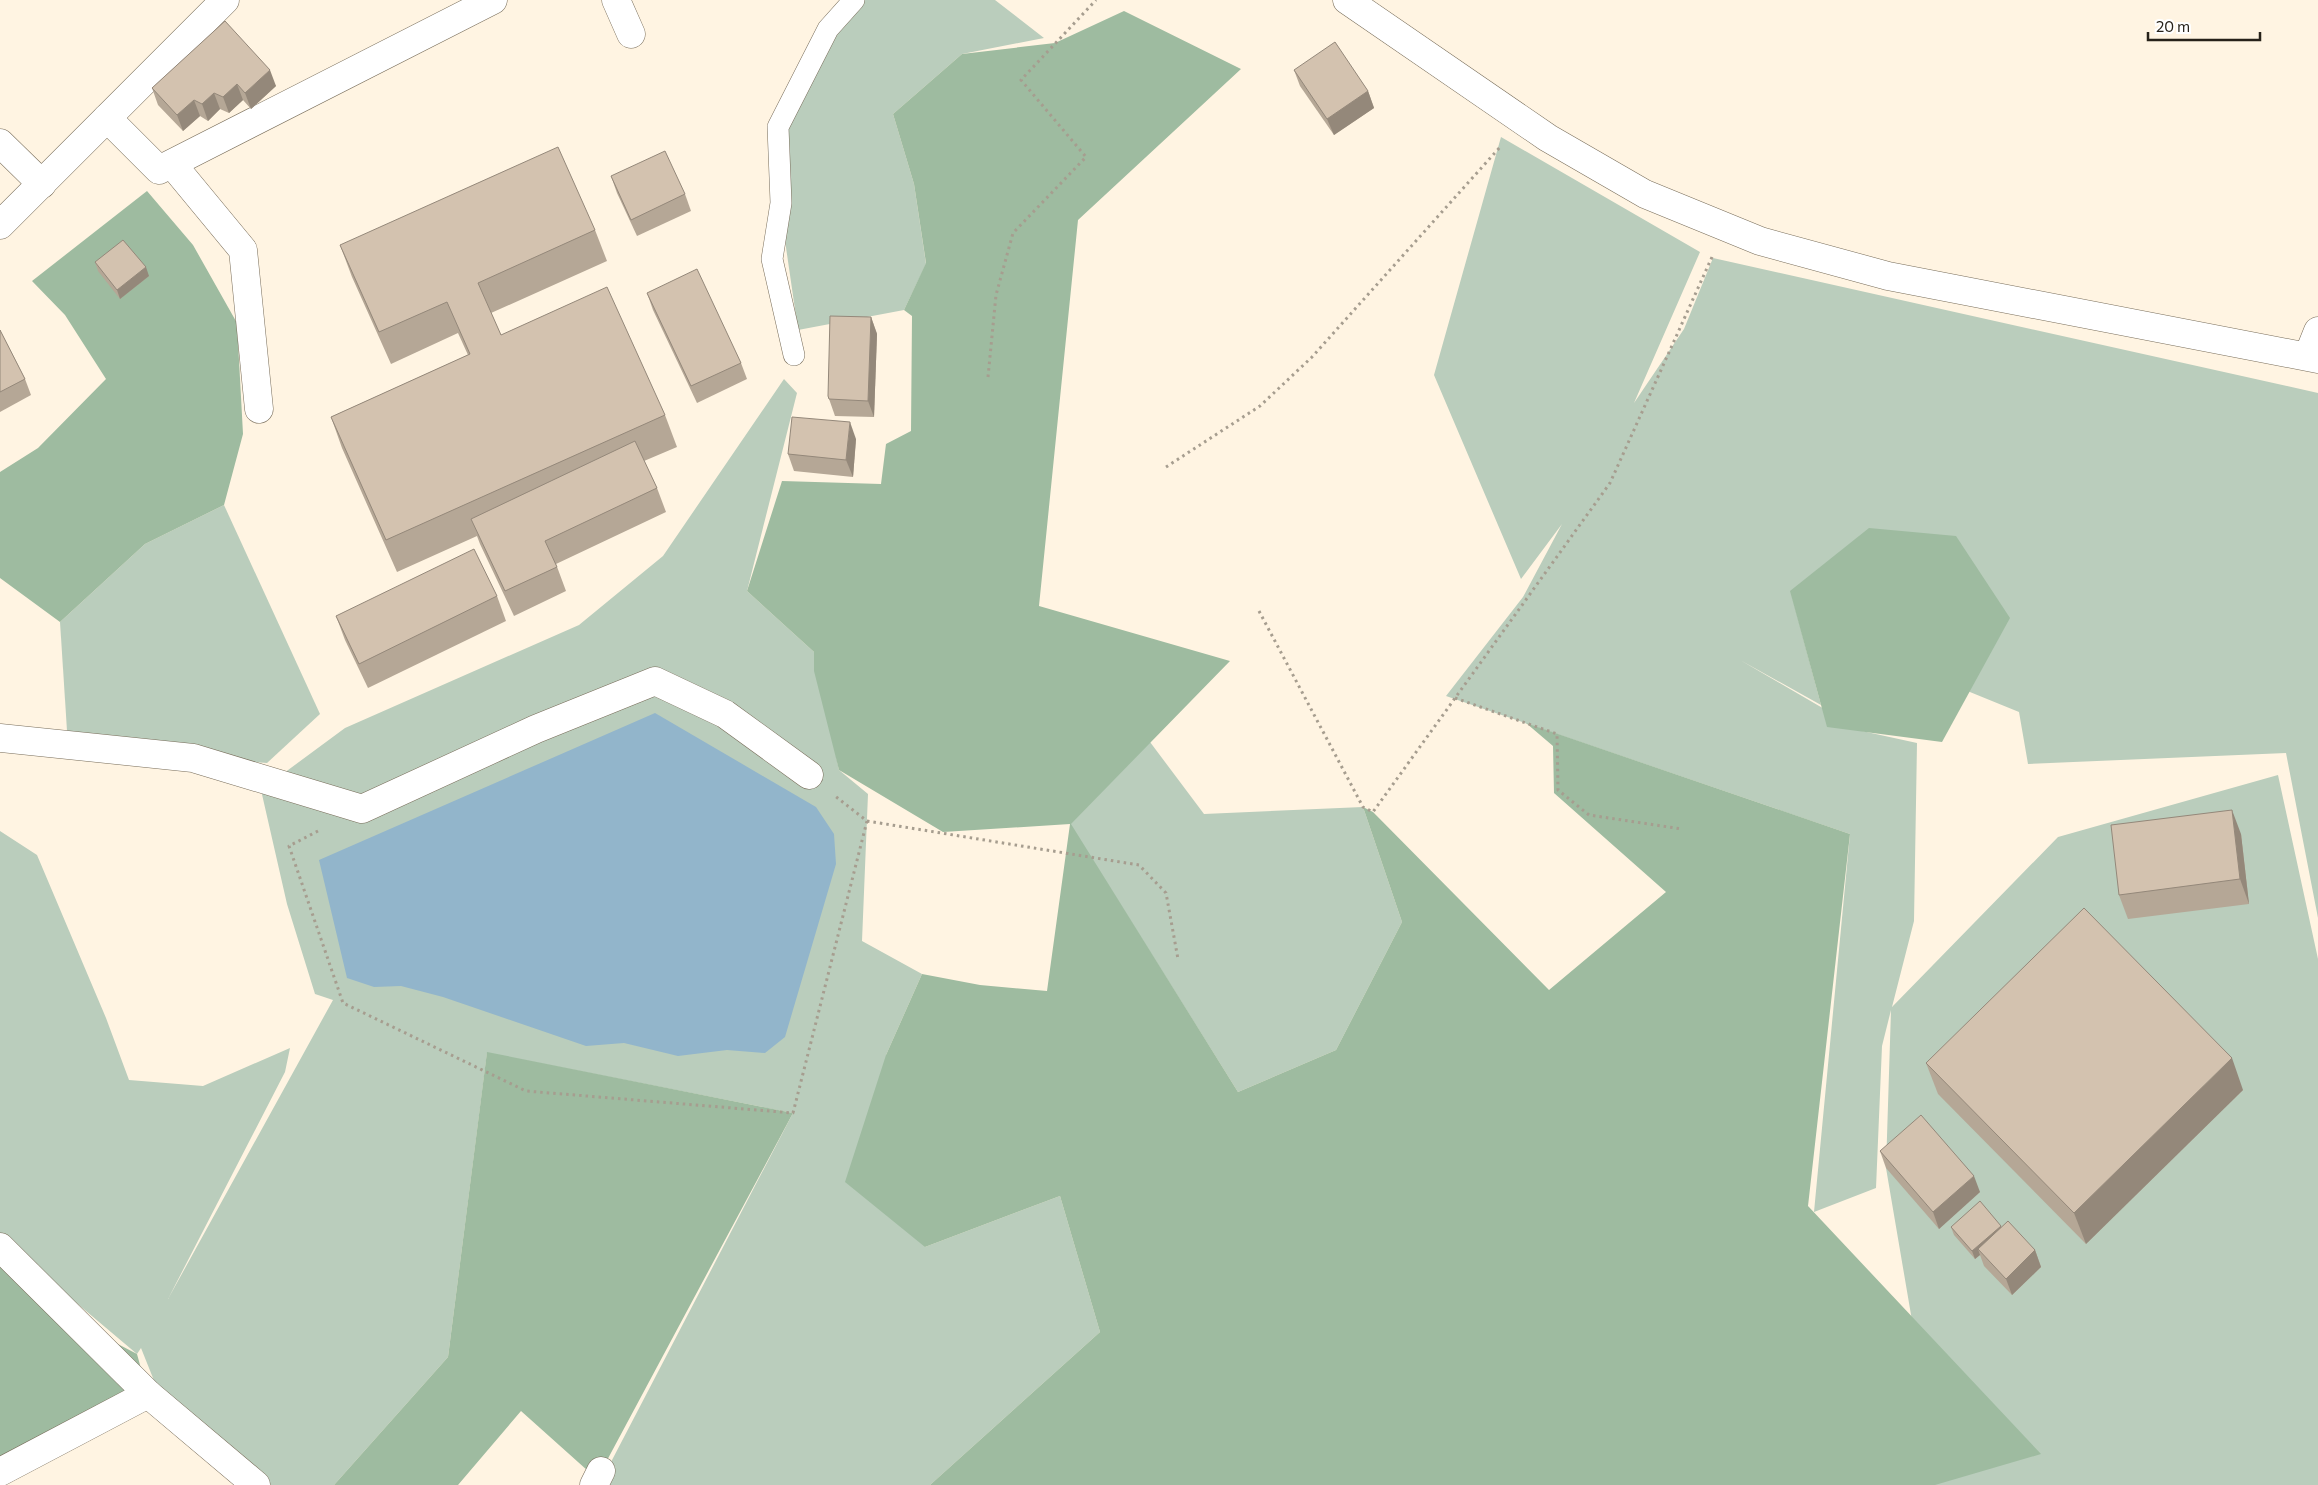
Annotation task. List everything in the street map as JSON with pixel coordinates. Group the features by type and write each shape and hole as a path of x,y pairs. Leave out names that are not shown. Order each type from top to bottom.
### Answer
{"street":[{"path":"0,225 225,0"},
{"path":"107,118 160,170 493,0"},
{"path":"616,0 631,34"},
{"path":"1347,0 1548,138 1644,194 1760,241 1888,276 2313,358 2318,331"},
{"path":"0,142 42,184"},
{"path":"172,164 243,250 259,409"},
{"path":"0,738 192,758 362,809 536,729 655,681 725,714 809,775"},
{"path":"0,1247 148,1394 256,1485"},
{"path":"0,1472 148,1394"}],"lane":[{"path":"794,355 772,259 781,203 778,127 828,29 854,0"}],"path":[{"path":"988,377 996,295 1013,233 1086,157 1020,80 1096,0"},
{"path":"1166,467 1260,406 1312,357 1523,122"},
{"path":"1259,611 1364,807 1373,812 1610,483 1726,227"},
{"path":"1455,698 1557,734 1558,790 1589,815 1682,829"},
{"path":"809,775 867,822 1139,865 1166,893 1178,959"},
{"path":"362,809 290,846 343,1003 526,1091 793,1113 867,822"}],"green space":[{"path":"854,0 995,0 1044,38 962,54 893,114 914,184 926,264 904,310 798,330 781,213 778,127"},
{"path":"1124,11 1241,69 1078,220 1039,606 1230,661 1071,824 1238,1092 1336,1050 1402,922 1363,807 1373,812 1549,990 1666,892 1554,793 1553,746 1526,723 1850,834 1808,1206 2041,1454 1935,1485 930,1485 1100,1332 1060,1196 925,1247 845,1182 886,1055 922,974 980,985 1047,991 1070,824 943,832 839,770 814,671 814,652 747,591 782,481 881,484 886,444 911,431 912,316 904,310 926,263 914,184 893,114 962,54 1055,43"},
{"path":"1501,137 1700,252 1634,403 1684,329 1713,258 2318,393 2318,918 2286,753 2028,764 2019,712 1965,690 1792,596 1821,705 1740,660 1862,731 1917,743 1914,921 1892,1007 2058,837 2278,775 2318,959 2318,1485 1935,1485 1916,1344 1886,1168 1891,1010 1882,1046 1876,1188 1814,1212 1850,834 1446,696 1523,597 1562,524 1521,579 1434,375"},
{"path":"147,191 193,245 237,323 243,434 224,505 145,544 60,622 0,578 0,472 38,448 106,379 65,315 32,281"},
{"path":"784,379 797,393 747,591 814,652 839,770 868,794 862,941 922,974 886,1055 925,1247 1060,1196 1100,1332 930,1485 599,1485 793,1113 487,1053 448,1357 334,1485 271,1485 157,1388 141,1348 137,1354 35,1268 0,1262 0,831 37,855 106,1018 129,1080 203,1086 290,1048 285,1072 168,1299 333,1000 315,994 287,904 261,790 345,728 579,625 663,556"},
{"path":"224,505 320,714 267,763 68,746 60,622 145,544"},
{"path":"1869,528 1956,536 2010,618 1942,742 1827,727 1790,591"},
{"path":"1150,742 1204,814 1363,807 1402,922 1336,1050 1238,1092 1070,824"},
{"path":"487,1052 793,1113 597,1479 521,1411 458,1485 334,1485 448,1357"},
{"path":"0,1262 89,1329 137,1354 148,1394 0,1465"}],"water":[{"path":"655,713 816,807 834,834 836,864 785,1037 765,1053 727,1050 678,1056 624,1043 586,1046 443,997 401,986 374,987 347,978 319,860"}],"building":[{"path":"225,21 270,70 245,93 237,84 223,97 214,93 202,104 194,100 177,115 152,88"},
{"path":"1335,42 1368,91 1327,119 1294,70"},
{"path":"558,147 595,230 478,283 501,335 607,287 665,415 386,540 331,417 470,354 447,302 379,332 340,245"},
{"path":"665,151 685,194 631,220 611,176"},
{"path":"123,240 146,267 117,290 95,262"},
{"path":"697,269 741,363 691,386 647,293"},
{"path":"830,316 871,317 868,401 829,399"},
{"path":"0,330 25,379 0,392"},
{"path":"792,417 850,422 846,460 788,454"},
{"path":"635,441 657,488 545,541 557,567 505,591 471,519"},
{"path":"474,549 497,596 359,664 336,616"},
{"path":"2232,810 2240,879 2119,895 2111,825"},
{"path":"2084,908 2232,1058 2074,1213 1926,1063"},
{"path":"1921,1115 1974,1176 1933,1212 1880,1151"},
{"path":"1980,1201 2001,1226 1972,1251 1951,1227"},
{"path":"2008,1221 2035,1250 2006,1279 1978,1249"}]}
